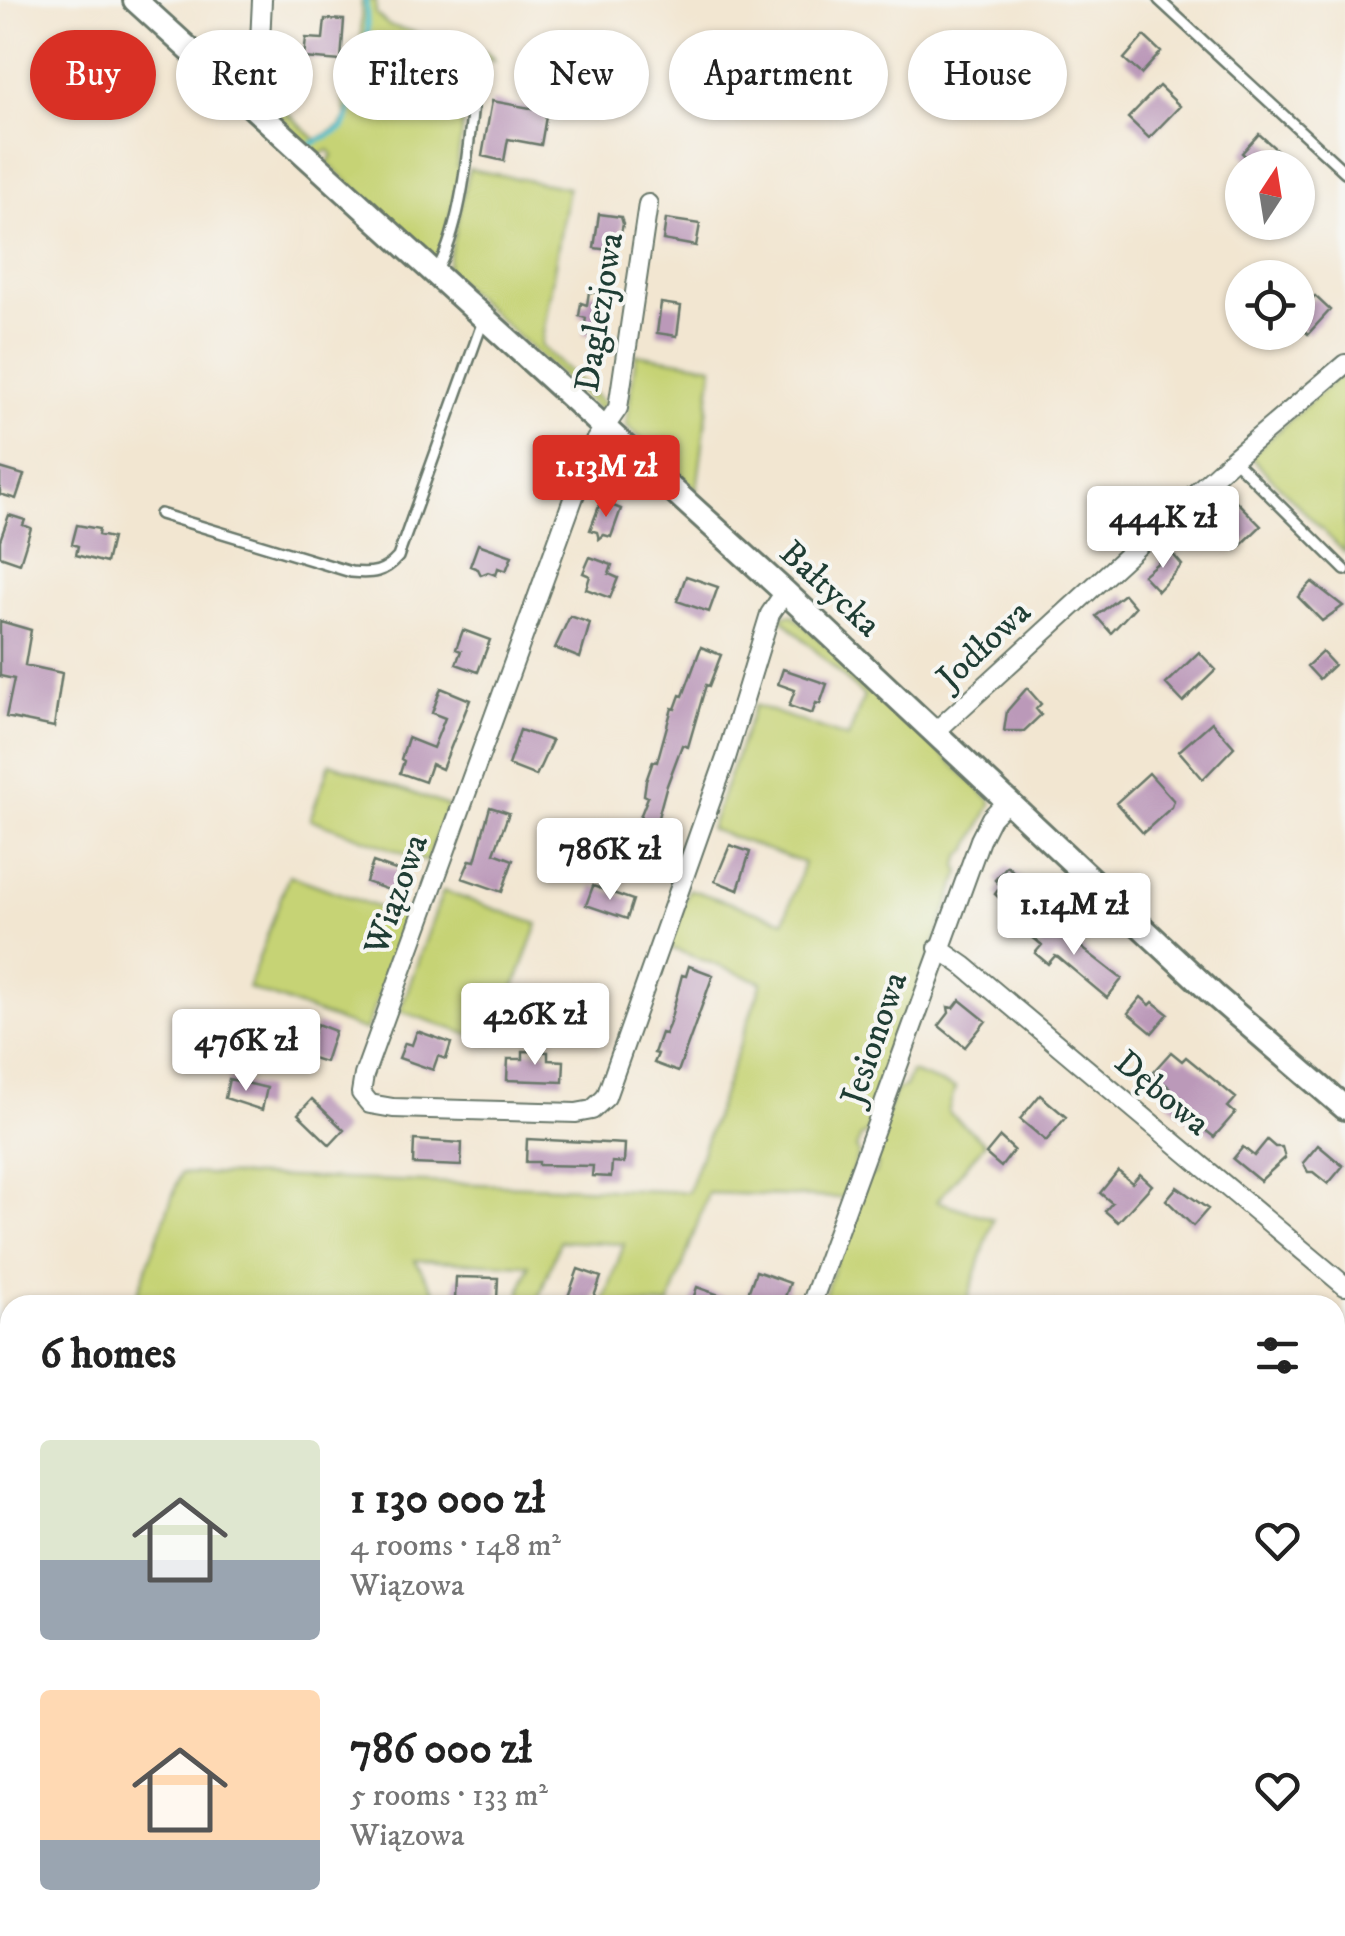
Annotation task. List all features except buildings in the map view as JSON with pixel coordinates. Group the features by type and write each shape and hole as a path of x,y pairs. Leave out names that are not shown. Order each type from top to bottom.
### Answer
{"street":[{"name":"Bałtycka","path":"135,0 176,37"},
{"path":"261,30 262,0"},
{"name":"Bałtycka","path":"267,120 784,592 1214,995 1345,1108"},
{"name":"Daglezjowa","path":"605,427 618,408 648,204"},
{"name":"Jodłowa","path":"934,732 1233,460 1345,364"},
{"name":"Wiązowa","path":"605,427 593,444 364,1076 361,1093 370,1104 392,1108 576,1112 592,1110 606,1097 726,758 770,614 784,592"},
{"name":"Jesionowa","path":"815,1295 980,840 1008,800"},
{"name":"Dębowa","path":"938,948 1345,1286"}],"lane":[{"path":"1158,0 1345,172"},
{"path":"434,273 444,257 465,169 471,120"},
{"path":"160,514 351,572 372,574 388,568 398,556 484,318"},
{"path":"1233,460 1345,570"}],"green space":[{"path":"362,0 376,0 376,14 388,25 406,30 361,30"},
{"path":"282,120 294,120 316,140 344,120 463,120 457,166 462,167 441,254 434,258 327,163 333,155 329,150 318,156"},
{"path":"469,169 568,188 541,346 610,409 602,413 446,271"},
{"path":"636,354 713,366 697,490 626,425"},
{"path":"1345,370 1345,553 1250,456"},
{"path":"793,615 991,800 968,850 961,855 957,867 960,872 866,1134 856,1148 859,1153 843,1198 708,1193 672,1295 606,1295 624,1244 560,1241 540,1295 519,1295 529,1265 415,1260 437,1295 137,1295 181,1173 688,1192 762,982 668,947 689,889 784,921 804,863 710,829 755,705 848,738 864,696 781,618"},
{"path":"330,763 448,806 427,862 310,819"},
{"path":"289,875 407,918 366,1031 248,988"},
{"path":"443,891 538,924 494,1043 400,1011"},
{"path":"911,1072 955,1088 948,1112 985,1143 937,1201 993,1219 969,1295 824,1295 865,1176 875,1174 878,1165 871,1158 895,1090 905,1087"}],"waterway":[{"path":"310,145 343,128 348,118 368,51 366,0"}]}
